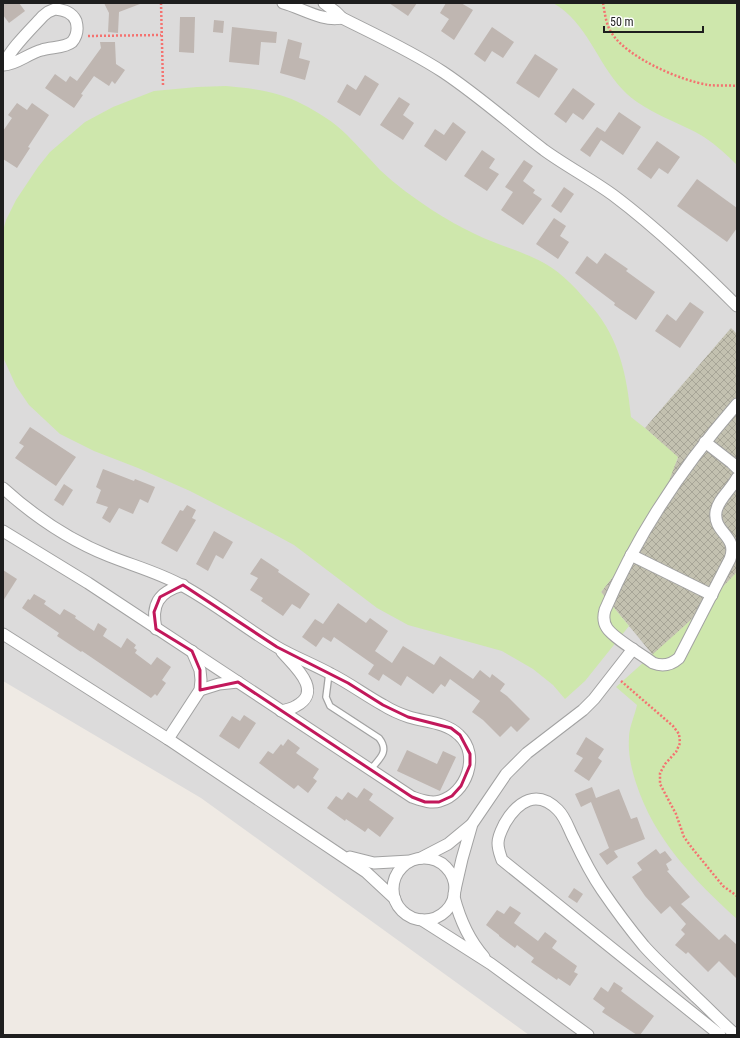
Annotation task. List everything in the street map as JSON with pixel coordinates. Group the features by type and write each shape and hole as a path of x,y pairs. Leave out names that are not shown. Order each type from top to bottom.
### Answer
{"street":[{"path":"283,3 324,18 342,18"},
{"path":"324,3 342,18 407,51 443,72 489,105 546,151 612,195 647,222 737,306"},
{"path":"56,9 63,10 70,13 75,19 78,27 72,42 63,46 52,47 31,53 10,65 4,66 11,52 42,16 48,12 56,9"},
{"path":"737,404 704,442 661,503 631,555 608,602 604,616 607,629 654,663 659,665 670,664 674,662 682,653 732,554 731,542 719,527 716,513 721,500 737,478"},
{"path":"704,442 737,466"},
{"path":"3,488 54,528 81,544 183,585 277,647 329,673 395,712 408,717 451,728 460,735 470,754 470,765 461,786 452,796 439,802 425,802 412,797 281,712 192,651 3,531"},
{"path":"631,555 712,595"},
{"path":"156,629 154,612 160,597 166,592 183,585"},
{"path":"3,634 168,739 366,872 395,899"},
{"path":"277,647 300,672 307,684 307,691 301,703 281,712"},
{"path":"588,1035 491,964 422,920 405,914 395,899 393,884 395,877 404,865 448,844 472,824 506,774 527,753 583,710 594,699 634,649"},
{"path":"168,739 200,690 200,670 192,651"},
{"path":"200,690 219,684 238,682"},
{"path":"720,1035 502,860 498,851 498,841 508,819 521,804 528,800 537,798 559,810 583,858 621,918 668,971 736,1035"},
{"path":"422,920 434,918 444,912 454,896 462,859 472,824"},
{"path":"336,853 374,863 430,858 444,866 453,879 454,896 462,924 476,948 491,964"}],"lane":[{"path":"329,673 326,697 330,706 379,738 382,742 384,752 370,770"}],"path":[{"path":"161,3 162,85"},
{"path":"603,3 606,22 612,34 620,44 630,52 654,66 681,77 708,85 737,86"},
{"path":"76,35 161,35"},
{"path":"614,675 673,726 678,734 680,743 676,752 662,768 660,773 660,784 676,814 684,837 723,886 737,896"}],"highlighted area":[{"path":"183,585 277,647 348,683 383,705 408,717 451,728 460,735 470,754 470,765 461,786 452,796 439,802 425,802 412,797 238,682 200,690 200,670 192,651 156,629 154,612 160,597"}],"shaded area":[{"path":"3,3 737,3 737,1035 529,1035 201,798 3,681"},
{"path":"731,328 737,334 737,572 691,620 653,655 601,592 634,550 678,458 645,428"}],"green space":[{"path":"553,3 737,3 737,165 713,143 704,137 651,111 632,98 614,79 575,21 565,11"},
{"path":"226,86 255,89 284,96 320,114 342,130 386,176 432,210 469,231 536,259 558,272 593,308 610,333 621,360 631,417 678,457 660,505 634,550 601,592 629,626 585,681 565,699 553,685 533,669 502,651 408,625 377,608 294,545 190,491 138,468 94,451 60,434 29,405 16,386 3,357 3,231 6,220 16,200 38,167 50,152 85,122 113,107 154,91"},
{"path":"737,572 737,919 691,874 677,857 653,822 636,783 629,755 629,734 637,705 616,687 691,620"}],"building":[{"path":"3,3 19,3 25,11 9,23 3,15"},
{"path":"104,3 140,4 119,12 118,33 108,32 109,13"},
{"path":"389,3 417,3 408,16"},
{"path":"446,3 461,3 473,10 454,40 441,31 449,19 440,13"},
{"path":"180,17 195,17 194,53 179,52"},
{"path":"214,20 224,21 223,33 213,32"},
{"path":"232,27 277,32 276,43 261,42 259,65 229,62"},
{"path":"492,27 514,42 503,58 492,51 485,62 474,54"},
{"path":"288,39 302,43 299,58 310,61 305,80 280,73"},
{"path":"100,42 115,42 116,64 125,70 115,84 112,81 109,86 94,76 81,94 83,95 74,108 45,88 55,74 66,82 70,76 77,81 101,48"},
{"path":"535,54 558,69 539,98 516,83"},
{"path":"365,75 379,84 360,116 337,102 347,84 356,90"},
{"path":"573,88 595,104 583,120 573,113 566,123 554,114"},
{"path":"399,97 410,104 403,115 414,123 403,140 380,125"},
{"path":"17,103 27,110 32,103 49,115 28,147 30,148 17,168 3,159 3,131 12,118 8,115"},
{"path":"619,112 641,127 623,155 601,140 590,157 580,150 597,127 605,132"},
{"path":"453,122 466,132 446,161 424,146 435,129 444,135"},
{"path":"657,141 680,157 668,174 659,168 651,179 637,169"},
{"path":"482,150 495,159 489,168 499,174 487,191 464,176"},
{"path":"524,160 533,166 523,181 535,190 533,193 542,199 523,225 501,210 513,192 505,187"},
{"path":"697,179 737,208 737,228 727,242 677,206"},
{"path":"564,187 574,194 561,213 551,206"},
{"path":"554,218 566,226 560,236 569,242 558,259 536,244"},
{"path":"605,253 628,269 626,271 655,292 636,320 614,305 615,303 575,273 587,256 597,264"},
{"path":"690,302 704,312 680,348 655,331 667,314 676,321"},
{"path":"30,427 76,457 56,486 15,458 24,446 19,443"},
{"path":"103,469 155,487 148,503 140,499 133,514 119,508 110,523 102,518 108,507 96,503 101,490 96,487"},
{"path":"64,484 73,490 63,506 54,500"},
{"path":"187,505 196,510 192,518 196,520 177,552 161,543 180,510 183,511"},
{"path":"214,531 233,542 223,559 216,555 208,571 196,564"},
{"path":"261,558 279,570 278,572 310,594 300,609 292,604 283,616 261,601 263,598 250,590 258,578 250,574"},
{"path":"3,570 17,579 3,601"},
{"path":"34,594 46,601 44,604 60,615 64,609 76,616 75,618 94,631 98,623 107,629 103,636 121,648 127,638 136,645 134,648 137,650 135,653 151,665 157,657 171,667 162,680 166,683 157,696 155,694 151,698 82,651 81,652 57,636 59,633 22,608 28,599 30,600"},
{"path":"338,603 366,623 370,618 388,631 375,651 392,663 403,646 434,665 440,656 473,679 480,670 490,678 492,674 505,684 500,691 530,719 517,732 511,726 500,737 483,720 472,712 480,701 450,679 445,687 441,684 433,694 407,676 401,686 383,674 379,681 368,674 374,665 334,637 331,642 323,637 316,647 302,637 315,619 323,624"},
{"path":"244,715 256,723 239,749 219,736 232,716 240,721"},
{"path":"586,737 604,749 598,758 602,761 589,781 574,771 583,758 576,754"},
{"path":"288,739 300,748 296,753 319,769 313,778 317,781 308,793 298,785 294,789 259,763 268,751 273,754 281,744 283,746"},
{"path":"407,750 437,764 443,751 456,757 440,791 397,771"},
{"path":"592,787 596,798 619,789 631,819 637,817 645,839 614,851 618,857 607,865 599,854 609,848 591,802 581,807 575,794"},
{"path":"364,788 373,794 369,800 394,818 380,837 368,828 365,832 346,819 345,821 327,808 336,796 342,800 348,792 357,798"},
{"path":"656,849 660,854 665,851 672,860 666,864 669,870 667,871 690,897 681,904 719,940 725,934 737,945 737,979 719,961 708,972 688,952 686,954 675,945 685,934 681,930 686,924 670,906 661,914 645,896 632,877 642,870 637,863"},
{"path":"574,888 583,894 577,903 568,897"},
{"path":"510,906 521,913 514,923 538,941 545,932 557,941 552,948 577,966 574,972 578,974 570,986 558,978 557,980 531,962 534,958 517,945 515,948 486,925 497,910 504,914"},
{"path":"614,982 623,988 621,991 654,1016 640,1035 637,1035 602,1012 605,1008 593,999 601,987 608,992"}]}
